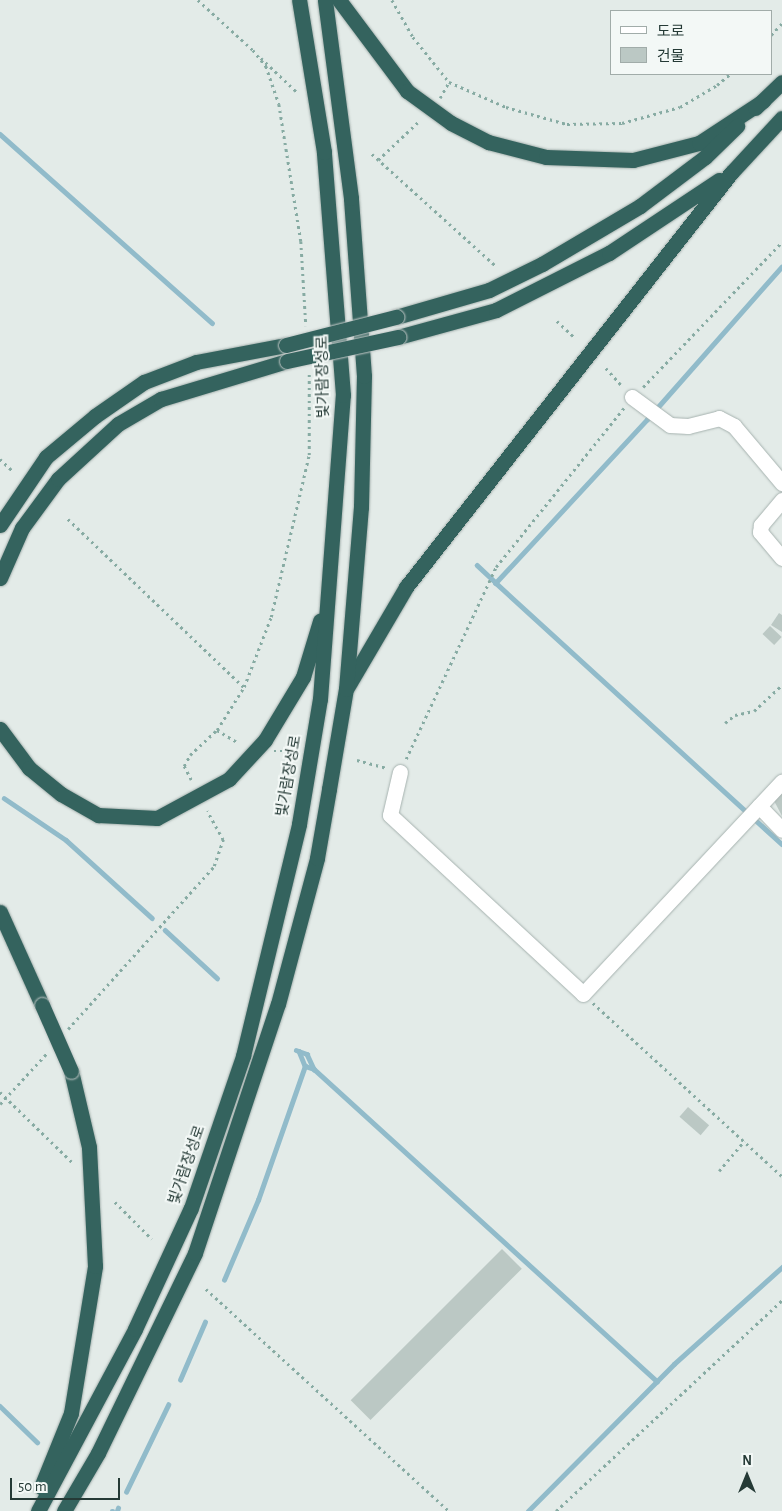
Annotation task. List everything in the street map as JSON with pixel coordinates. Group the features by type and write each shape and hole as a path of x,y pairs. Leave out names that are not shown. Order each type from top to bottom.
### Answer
{"highway":[{"name":"빛가람장성로","path":"38,1511 135,1329 191,1208 243,1056 299,824 320,699 335,534 343,395 336,271 324,152 299,0"},
{"path":"64,1511 98,1453 198,1244 283,986 316,858 346,689 361,507 364,376 351,198 324,0"},
{"path":"339,0 407,91 450,123 488,142 546,157 633,160 699,143 763,101"},
{"path":"0,525 46,457 95,416 144,382 196,362 286,345 396,317 489,290 542,264 640,206 705,157 782,82"},
{"path":"346,689 406,587 731,173 782,118"},
{"path":"0,578 22,528 58,479 118,424 160,399 287,361 398,337 496,310 609,253 731,173"},
{"path":"0,728 29,768 61,794 98,815 157,818 190,802 229,779 265,740 304,678 319,623 335,534"},
{"path":"0,912 71,1071 89,1147 95,1266 71,1413 32,1511"}],"lane":[{"path":"632,397 662,421 670,425 688,426 719,418 734,426 782,483"},
{"path":"782,500 761,524 760,532 782,558"},
{"path":"400,772 390,815 583,994 782,781"},
{"path":"756,809 782,830"}],"path":[{"path":"198,0 298,93"},
{"path":"392,0 413,37 449,82 506,107 567,124 622,122 680,107 728,75"},
{"path":"772,34 782,23"},
{"path":"253,50 266,66 279,104 301,241 306,330"},
{"path":"440,98 449,82"},
{"path":"378,160 418,122"},
{"path":"372,154 496,266"},
{"path":"557,321 575,338"},
{"path":"191,780 184,766 190,755 216,730 244,687 271,617 310,455 308,360"},
{"path":"606,368 632,397"},
{"path":"0,459 12,470"},
{"path":"68,519 244,687"},
{"path":"357,760 400,772 439,683 496,567"},
{"path":"725,723 735,715 754,711 782,685"},
{"path":"216,730 237,742"},
{"path":"65,1032 214,866 223,840 208,811"},
{"path":"583,994 782,1176"},
{"path":"0,1104 52,1047"},
{"path":"0,1092 72,1162"},
{"path":"719,1171 744,1141"},
{"path":"115,1202 152,1239"},
{"path":"206,1289 448,1511"},
{"path":"556,1511 782,1300"}],"building":[{"path":"779,613 782,615 782,632 771,625"},
{"path":"770,626 782,637 774,645 762,634"},
{"path":"782,789 782,816 771,795"},
{"path":"688,1107 709,1125 701,1135 679,1117"},
{"path":"502,1249 522,1269 370,1420 351,1400"}],"waterway":[{"path":"0,134 212,323"},
{"path":"782,267 648,419 496,583 782,844"},
{"path":"477,565 496,583"},
{"path":"4,798 66,840 152,918"},
{"path":"165,930 217,978"},
{"path":"296,1050 307,1054 314,1069 657,1381"},
{"path":"299,1051 305,1066 314,1069"},
{"path":"224,1280 258,1200 305,1066"},
{"path":"528,1511 674,1364 782,1267"},
{"path":"180,1380 205,1322"},
{"path":"126,1492 168,1405"},
{"path":"0,1406 37,1442"}]}
